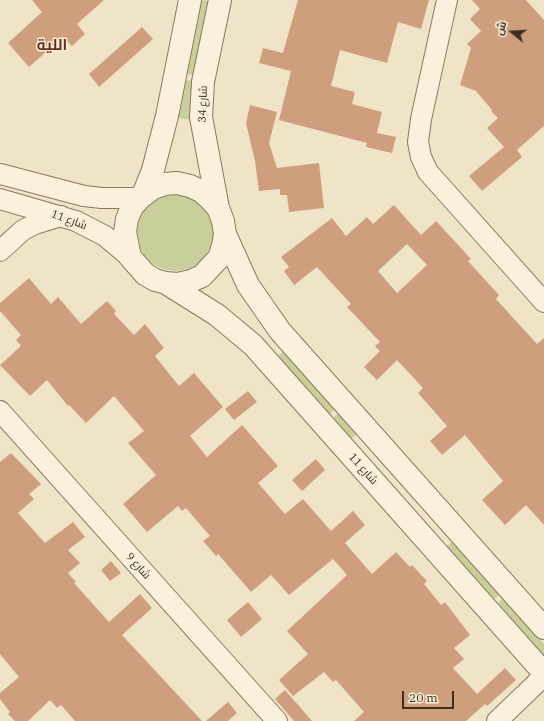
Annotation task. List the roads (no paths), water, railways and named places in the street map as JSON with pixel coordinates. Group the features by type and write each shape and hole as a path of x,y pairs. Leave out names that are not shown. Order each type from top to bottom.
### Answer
{"street":[{"path":"190,0 167,116 153,170 141,196 130,213 125,232 130,257 145,274 166,283 191,281 202,276 219,258 225,234"},
{"name":"شارع 34","path":"218,208 203,134 201,105 203,82 220,0"},
{"path":"447,0 421,119 418,142 421,157 428,172 544,302"},
{"path":"0,174 84,196 102,198 141,196 153,188 165,184 177,183 190,186 201,191 210,198 218,208 223,221 225,234 248,285 268,317 544,628"},
{"name":"شارع 11","path":"0,199 76,221 105,236 130,257"},
{"path":"0,251 23,230 35,224 61,216"},
{"name":"شارع 11","path":"166,283 217,315 242,334 544,675"},
{"name":"شارع 9","path":"0,411 277,721"},
{"path":"352,457 355,453 364,450 372,453 424,512 437,520 451,524"},
{"path":"497,721 544,675"}],"district":[{"name":"اللية","path":"52,46"}]}
